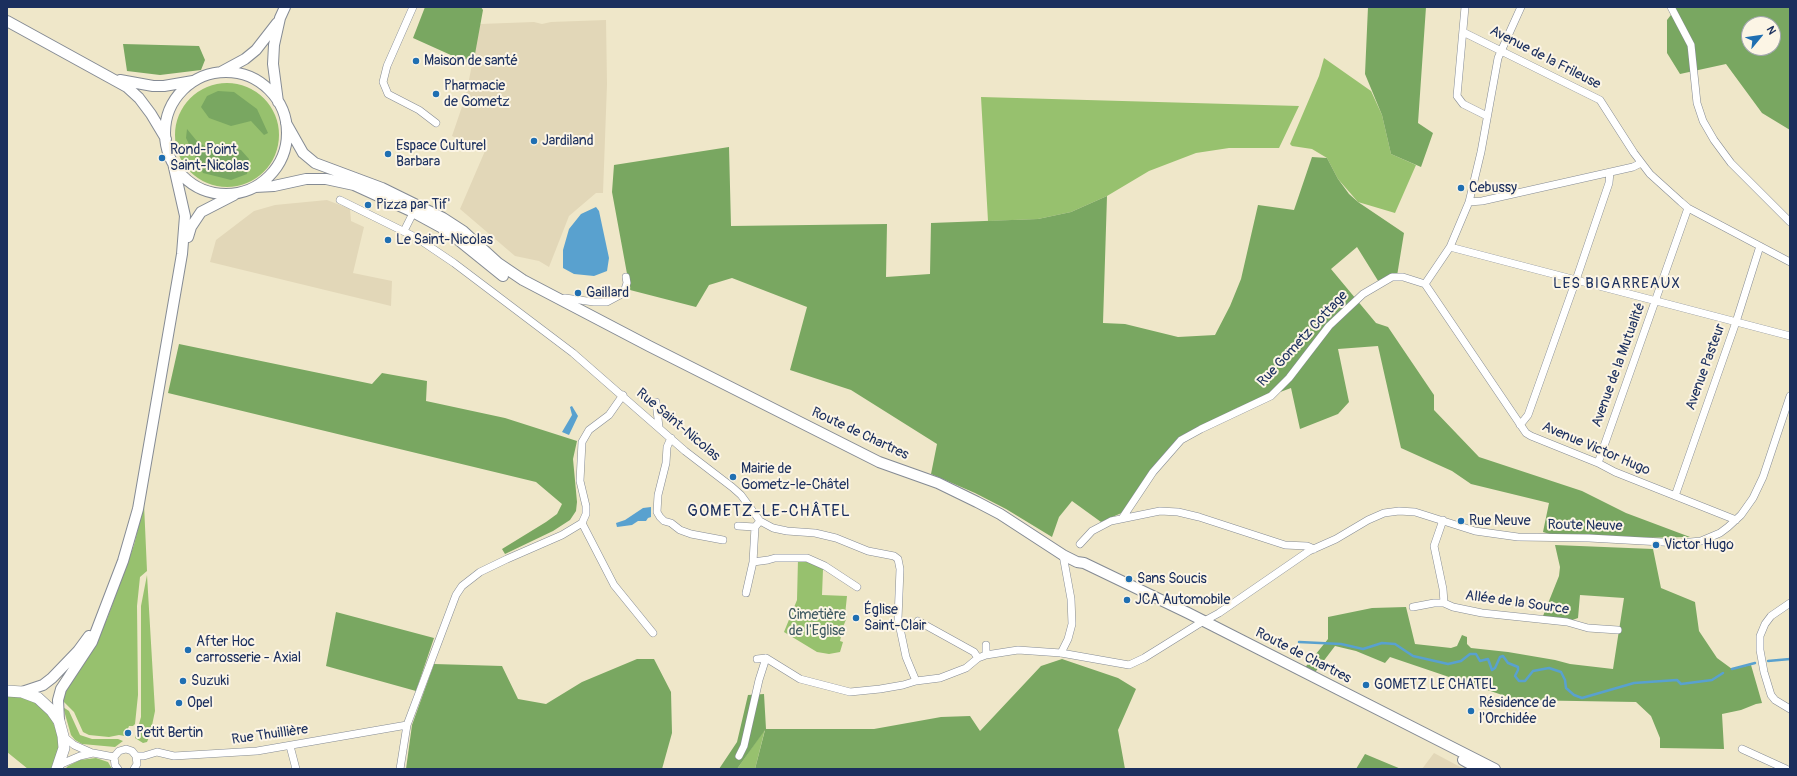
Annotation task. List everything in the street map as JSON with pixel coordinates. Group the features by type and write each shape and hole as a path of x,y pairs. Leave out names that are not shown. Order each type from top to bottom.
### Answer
{"main road":[{"path":"182,254 191,227 201,212 238,193 255,187 269,177 279,164 286,144 286,123 278,102 273,64 274,45 280,18 285,7"},
{"path":"111,77 152,86 164,86 196,80 220,73 245,59 256,50 280,18"},
{"path":"7,22 111,77 127,87 139,98 166,139 185,216 182,254 138,508 123,561 98,625 84,655 61,689 58,700 59,721 63,736 64,748 58,767"},
{"path":"220,73 237,74 253,79 267,88 278,102"},
{"path":"166,139 167,122 172,105 183,91 196,80"},
{"name":"Route de Chartres","path":"286,123 303,153 315,163 382,188 457,238 488,265 505,277 560,301 879,462 938,483 977,502 1000,514 1063,555 1077,562 1084,563 1201,623 1388,723 1403,728 1439,746 1479,769"},
{"path":"173,163 183,176 197,187 221,194 238,193"},
{"name":"Route de Chartres","path":"255,187 274,186 306,179 336,180 354,185 415,209"},
{"name":"Route de Chartres","path":"1201,623 1284,661 1495,769"},
{"path":"22,692 43,685 52,678 78,652 98,625"},
{"path":"7,691 22,692 38,698 44,702 59,721"}],"street":[{"path":"413,7 387,66 383,82 388,94 419,110 436,123"},
{"path":"1465,7 1458,96 1463,104 1487,116"},
{"path":"1425,284 1450,247 1469,202 1498,58 1521,7"},
{"path":"1671,7 1691,45 1697,103 1703,121 1714,140 1731,163 1790,222"},
{"name":"Avenue de la Frileuse","path":"1463,32 1600,100 1641,163 1650,174 1688,208 1790,262"},
{"path":"1469,202 1482,201 1633,167 1641,163"},
{"path":"1520,425 1528,415 1610,183 1610,172"},
{"name":"Rue Saint-Nicolas","path":"340,200 404,231 454,263 524,316 576,356 741,495 760,521 773,528 787,531 815,533 836,538 868,551 894,556 898,559 900,570 898,619 906,657 916,681"},
{"name":"Avenue de la Mutualité","path":"1598,463 1688,208"},
{"path":"404,231 415,209"},
{"name":"Avenue Pasteur","path":"1674,496 1736,322 1760,246"},
{"path":"1450,247 1790,336"},
{"path":"560,301 565,298 594,302 607,302 620,295 625,289 627,283 626,277"},
{"name":"Rue Gometz Cottage","path":"1123,517 1153,472 1181,440 1271,396 1289,378 1329,326 1363,294 1392,277 1403,277 1425,284"},
{"name":"Avenue Victor Hugo","path":"1425,284 1520,425 1531,436 1598,463 1615,472 1736,520"},
{"path":"400,769 407,725 451,607 462,586 480,572 493,565 562,535 582,524 586,514 586,506 580,481 582,442 589,430 609,415 622,395"},
{"name":"Route Neuve","path":"1201,623 1219,613 1314,548 1336,540 1368,520 1384,513 1399,511 1415,512 1475,531 1505,536 1535,538 1589,538 1680,543 1692,542 1711,537 1720,533 1736,520 1748,507 1759,488 1790,396"},
{"path":"656,402 660,427"},
{"path":"672,438 667,447 666,463 658,495 657,512 664,521 671,523 680,530 691,534 723,540"},
{"path":"1080,544 1085,537 1101,526 1123,517 1160,511 1178,512 1213,521 1277,543 1314,548"},
{"path":"1443,520 1434,546 1443,589 1444,603"},
{"path":"746,593 753,562 755,527 760,521"},
{"path":"582,524 614,585 653,633"},
{"path":"738,526 755,527"},
{"path":"1061,653 1068,639 1072,624 1071,599 1063,555"},
{"path":"753,562 775,558 807,558 825,566 857,587"},
{"name":"Allée de la Source","path":"1413,607 1434,602 1444,603 1452,607 1482,613 1567,622 1588,628 1618,630"},
{"path":"1790,603 1771,616 1764,624 1760,636 1762,662 1771,695 1775,700 1790,709"},
{"path":"918,621 974,652 978,658"},
{"path":"757,659 766,658 800,679 850,692 880,689 916,681 940,678 966,668 978,658 986,655 1018,650 1061,653 1129,665 1144,658 1201,623"},
{"path":"986,645 986,655"},
{"path":"739,756 744,746 759,680 766,658"},
{"name":"Rue Thuillière","path":"136,756 144,756 157,752 174,756 222,754 290,746 407,725"},
{"path":"63,736 74,745 92,753 114,758"},
{"path":"290,746 296,769"},
{"path":"118,769 115,765 114,758 119,751 126,749 132,751 136,756 137,764 134,769"},
{"path":"1742,749 1786,769"},
{"path":"58,767 80,756 92,753"}],"shaded area":[{"name":"Jardiland","path":"606,20 607,84 603,193 596,193 569,216 549,267 539,261 515,256 460,209 485,151 452,136 466,95 480,24 534,22 542,24 551,22"},
{"path":"327,200 350,209 351,221 364,227 353,273 392,281 391,306 210,262 216,240 254,211 275,205"},
{"path":"1434,753 1464,769 1422,769"}],"green space":[{"path":"425,7 481,7 483,10 473,65 413,38"},
{"path":"1368,7 1426,7 1418,123 1433,133 1421,167 1391,154 1382,115 1365,74"},
{"path":"1677,7 1790,7 1790,130 1762,113 1726,64 1680,74 1667,53 1667,20"},
{"path":"123,44 199,46 205,60 201,70 160,75 127,71"},
{"path":"1324,58 1371,91 1382,115 1391,154 1416,165 1395,213 1358,202 1338,179 1327,158 1312,149 1292,146 1290,144 1319,76"},
{"path":"227,83 247,87 264,98 275,115 279,135 275,155 264,172 247,183 227,187 207,183 190,172 179,155 175,135 179,115 190,98 207,87"},
{"path":"218,91 234,92 257,109 268,133 264,135 251,121 231,126 209,118 201,107 207,96"},
{"path":"981,97 1299,106 1279,148 1229,148 1196,153 1149,171 1107,196 1071,212 1038,219 988,221"},
{"path":"187,129 196,140 207,148 219,144 241,150 249,159 247,174 231,180 203,173 186,138"},
{"path":"729,147 731,226 887,224 886,277 930,274 931,223 1038,219 1071,212 1107,196 1103,323 1125,324 1178,337 1215,335 1230,306 1241,279 1258,205 1294,210 1312,157 1327,158 1338,179 1349,194 1358,202 1404,233 1397,276 1380,284 1357,247 1331,269 1376,323 1388,327 1434,395 1434,410 1479,457 1582,491 1626,513 1690,537 1636,538 1556,536 1543,532 1549,503 1471,484 1452,471 1401,448 1378,346 1338,349 1349,402 1338,414 1300,429 1291,388 1237,408 1180,438 1126,511 1101,522 1072,501 1059,517 1052,537 1006,509 975,493 931,474 937,444 851,390 790,370 807,307 732,278 709,285 696,307 630,290 612,192 614,165"},
{"path":"179,344 372,384 382,373 427,381 426,401 505,418 577,441 573,459 577,502 576,511 570,520 553,531 505,554 502,549 557,514 562,504 536,482 168,393"},
{"path":"144,504 147,571 140,577 137,606 138,695 135,724 133,726 129,726 125,736 119,735 109,737 89,735 83,732 74,712 62,700 64,692 86,660 107,619 134,545"},
{"path":"1555,545 1653,549 1661,588 1695,602 1699,631 1717,658 1732,669 1751,665 1762,703 1722,714 1724,749 1660,748 1660,738 1651,716 1636,702 1517,700 1390,657 1385,663 1356,651 1335,646 1313,675 1303,670 1328,639 1328,617 1372,608 1406,607 1415,644 1451,648 1457,646 1462,635 1467,637 1467,644 1471,648 1508,652 1570,664 1613,669 1624,598 1580,595 1578,618 1567,622 1543,616 1559,576 1560,567"},
{"name":"Cimetière de l'Eglise","path":"798,559 812,562 823,569 822,595 847,596 845,615 847,617 840,641 843,642 840,652 829,654 817,652 784,632 797,600"},
{"path":"147,575 155,711 150,735 147,742 143,743 135,738 141,717 141,606"},
{"path":"336,612 434,638 416,691 326,666"},
{"path":"637,659 654,659 671,692 672,733 662,769 406,769 412,725 434,664 502,666 518,699 546,704 582,682"},
{"path":"1062,659 1118,678 1136,689 1118,730 1125,769 755,769 765,730 737,769 719,769 737,742 748,695 764,694 766,729 874,729 941,717 970,716 980,731 1041,666"},
{"path":"7,695 21,696 36,703 42,707 52,720 58,735 59,743 58,751 51,769 28,769 7,752"},
{"path":"63,707 69,711 80,735 92,739 118,739 123,741 115,747 82,744 75,740 71,735"},
{"path":"765,729 755,769 737,769"},
{"path":"1365,754 1401,769 1356,769"},
{"path":"96,758 108,762 112,769 65,769 80,760"}],"water":[{"path":"596,207 599,211 609,258 607,271 594,276 574,274 563,268 563,250 569,229 581,214"},
{"path":"572,406 578,416 569,435 562,432 572,415 570,407"},
{"path":"651,507 651,517 646,521 638,521 632,525 617,527 616,523 625,520 643,508"}],"waterway":[{"path":"1299,642 1341,644 1363,649 1382,643 1395,644 1413,656 1448,664 1461,661 1470,654 1476,654 1480,661 1488,659 1492,670 1495,668 1500,657 1503,656 1508,663 1518,667 1515,676 1519,681 1525,681 1533,671 1549,668 1561,672 1565,680 1566,688 1574,695 1582,698 1634,683 1677,680 1681,684 1712,680 1723,673"},
{"path":"1768,661 1790,659"},
{"path":"1732,669 1755,663"}],"place":[{"name":"Maison de santé","path":"416,61"},
{"name":"Pharmacie de Gometz","path":"436,94"},
{"name":"Jardiland","path":"534,141"},
{"name":"Espace Culturel Barbara","path":"388,154"},
{"name":"Rond-Point Saint-Nicolas","path":"162,158"},
{"name":"Cebussy","path":"1461,188"},
{"name":"Pizza par Tif'","path":"368,205"},
{"name":"Le Saint-Nicolas","path":"388,240"},
{"name":"Gaillard","path":"578,293"},
{"name":"Mairie de Gometz-le-Châtel","path":"733,477"},
{"name":"Rue Neuve","path":"1461,521"},
{"name":"Victor Hugo","path":"1656,545"},
{"name":"Sans Soucis","path":"1129,579"},
{"name":"JCA Automobile","path":"1127,600"},
{"name":"Église Saint-Clair","path":"856,618"},
{"name":"After Hoc carrosserie - Axial","path":"188,650"},
{"name":"Suzuki","path":"183,681"},
{"name":"GOMETZ LE CHATEL","path":"1366,685"},
{"name":"Opel","path":"179,703"},
{"name":"Résidence de l'Orchidée","path":"1471,711"},
{"name":"Petit Bertin","path":"128,733"}],"district":[{"name":"LES BIGARREAUX","path":"1617,284"},
{"name":"GOMETZ-LE-CHÂTEL","path":"769,512"}]}
